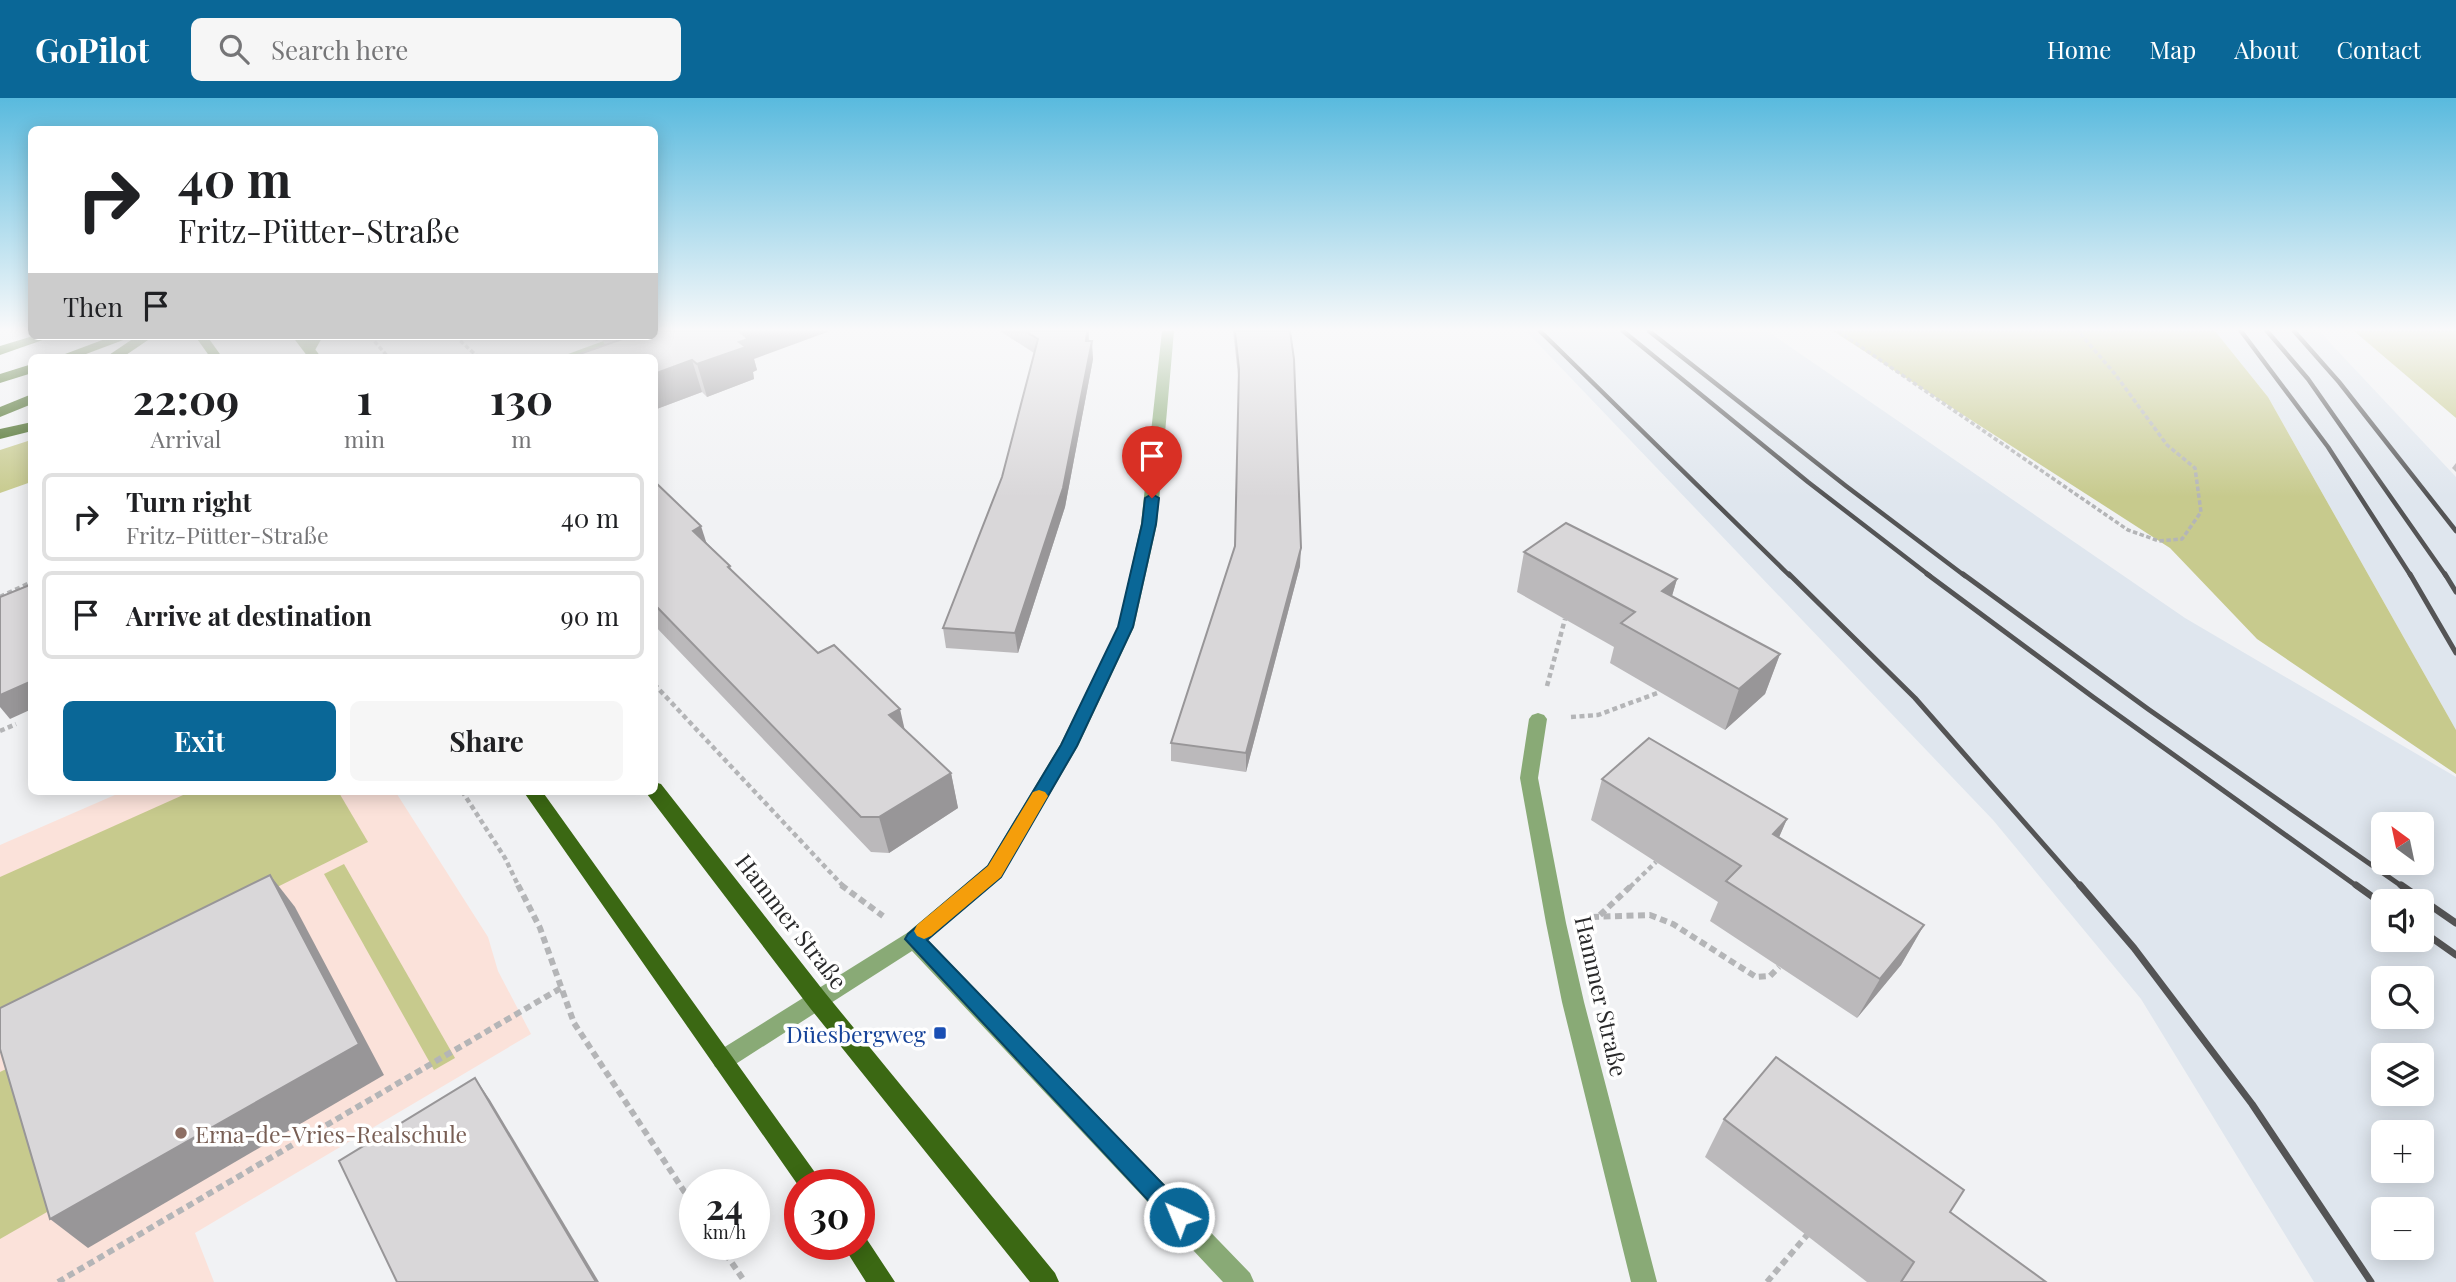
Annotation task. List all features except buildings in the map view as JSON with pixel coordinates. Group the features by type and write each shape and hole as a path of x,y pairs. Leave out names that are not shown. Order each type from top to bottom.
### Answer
{"highway":[{"path":"0,413 28,400"},
{"path":"0,434 28,427"}],"main road":[{"name":"Hammer Straße","path":"658,794 818,1001 1046,1282"},
{"path":"535,795 801,1169"},
{"path":"866,1260 882,1282"}],"street":[{"path":"723,1060 914,939 994,872 1069,746 1126,627 1149,524 1163,386"},
{"name":"Hammer Straße","path":"1538,719 1529,778 1556,923 1573,1002 1644,1282"},
{"path":"914,939 1241,1282"}],"path":[{"path":"1919,386 2128,530 2159,541 2182,539 2201,512 2195,468 2167,445 2124,386"},
{"path":"0,597 28,584"},
{"path":"1565,619 1538,719 1598,715 1660,692"},
{"path":"658,688 841,884 914,939"},
{"path":"0,731 16,724"},
{"path":"465,795 505,858 540,928 574,1023 679,1184"},
{"path":"1600,916 1656,862"},
{"path":"1556,923 1600,916 1650,915 1673,923 1756,977 1770,975 1779,967"},
{"path":"58,1282 561,988"},
{"path":"1767,1282 1807,1235"},
{"path":"730,1260 744,1282"}],"shaded area":[{"path":"1579,386 1847,386 2185,618 2456,777 2456,1282 2314,1282 2141,999 1993,820"},
{"path":"2259,386 2371,386 2456,477 2456,730 2268,397"},
{"name":"Erna-de-Vries-Realschule","path":"115,795 398,795 488,937 498,971 531,1034 195,1233 214,1282 0,1282 0,845"}],"green space":[{"path":"1919,386 2259,386 2268,397 2456,730 2456,774 2257,639 2170,548"},
{"path":"2419,386 2456,386 2456,418"},
{"path":"28,441 28,483 0,493 0,450"},
{"path":"183,795 340,795 368,842 0,1024 0,877"},
{"path":"344,864 455,1058 434,1070 324,874"},
{"path":"24,1060 68,1200 0,1239 0,1072"}],"railway":[{"path":"1596,386 1790,576"},
{"path":"1691,386 1808,482 1930,576"},
{"path":"1719,386 1965,576"},
{"path":"2282,386 2328,447 2411,576"},
{"path":"2313,386 2446,576"},
{"path":"2342,386 2456,531"},
{"path":"1789,574 1915,698 2081,887"},
{"path":"1927,574 2358,887"},
{"path":"1963,574 2148,709 2403,887"},
{"path":"2410,574 2456,653"},
{"path":"2445,574 2456,592"},
{"path":"2080,885 2134,948 2252,1104 2371,1282"},
{"path":"2356,885 2371,896"},
{"path":"2401,885 2456,923"},
{"path":"2434,939 2456,955"}],"slow traffic":[{"path":"924,931 994,872 1039,796"}],"place":[{"name":"Düesbergweg","path":"940,1033"},
{"name":"Erna-de-Vries-Realschule","path":"181,1133"}],"route":[{"path":"1152,498 1149,524 1126,627 1069,746 994,872 914,939 1179,1217"}]}
